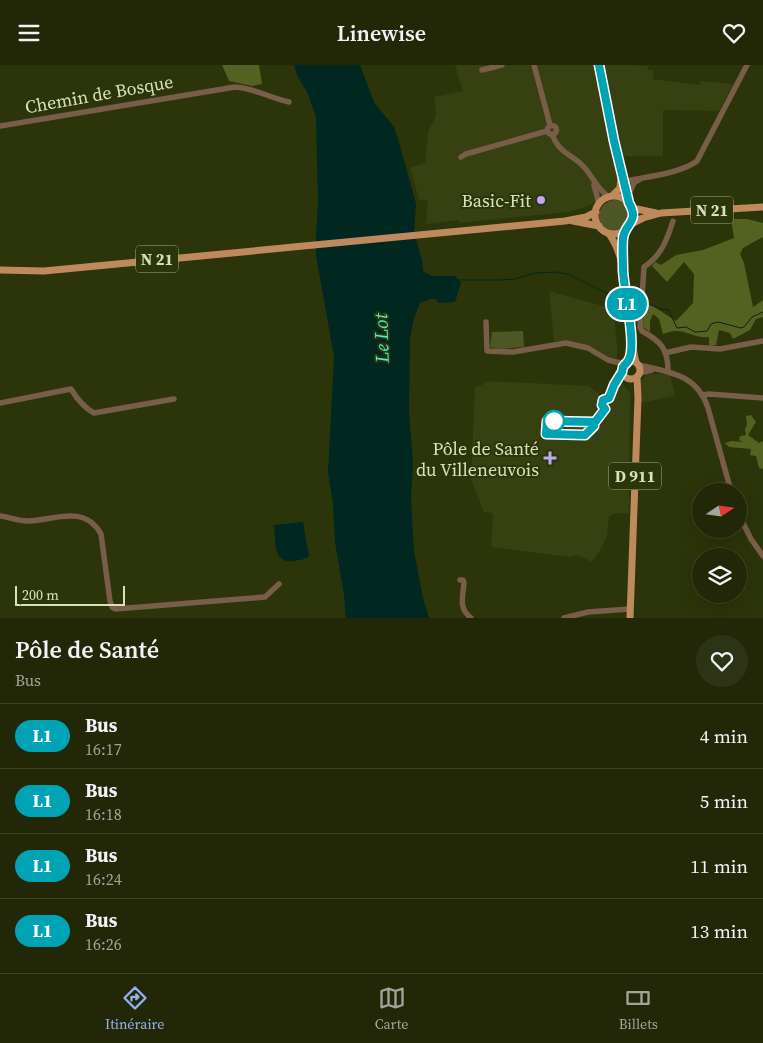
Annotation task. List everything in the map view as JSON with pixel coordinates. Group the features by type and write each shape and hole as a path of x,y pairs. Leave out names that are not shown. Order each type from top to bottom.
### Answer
{"main road":[{"path":"598,65 623,181 633,213 632,224 625,231 620,234 609,234 599,226 596,212 599,204 620,188 623,181"},
{"path":"610,197 621,197 630,202"},
{"name":"N 21","path":"630,202 661,213"},
{"name":"N 21","path":"632,224 643,218 661,213 763,207"},
{"name":"N 21","path":"0,271 44,271 565,221 586,217 596,212"},
{"name":"N 21","path":"565,221 592,223 599,226"},
{"name":"D 911","path":"623,271 623,239 625,231"},
{"name":"D 911","path":"609,234 617,248 623,271 632,341 630,367 638,407 630,618"},
{"path":"630,367 629,379 624,376 630,367"},
{"name":"D 911","path":"629,379 638,407"}],"street":[{"path":"482,70 502,65"},
{"path":"534,65 550,130 560,150 584,168 600,190 610,197"},
{"path":"623,181 678,170 697,161 748,65"},
{"name":"Chemin de Bosque","path":"0,126 235,87 250,89 278,100 289,102"},
{"path":"461,157 550,130"},
{"path":"630,202 634,183 646,176"},
{"path":"592,181 599,204"},
{"path":"668,371 665,353 655,337 642,331 640,327 644,267 661,252 673,221"},
{"path":"486,322 487,351 513,352 566,343 588,348 608,360 630,367 645,371 668,371 684,377 703,395 729,483"},
{"path":"665,353 691,347 720,349 763,341"},
{"path":"0,403 71,389 82,405 94,413 174,399"},
{"path":"703,395 763,398"},
{"path":"0,517 29,521 65,515 79,517 91,522 101,534 110,601 112,607 116,609 265,597 278,584"},
{"path":"748,533 763,556"},
{"path":"460,580 464,581 463,609 471,618"},
{"path":"564,618 588,612 630,609"}],"shaded area":[{"path":"222,65 259,65 262,84 252,86 229,81"},
{"path":"455,65 649,66 648,70 653,70 653,79 699,85 700,81 733,84 719,111 663,110 663,156 621,156 619,182 612,192 588,206 568,212 459,223 459,220 426,224 428,201 419,199 410,168 425,163 428,132 436,115 434,97 463,91"},
{"path":"615,200 621,201 626,205 630,210 630,222 626,227 621,231 615,232 609,231 604,227 600,222 599,216 600,210 604,205 609,201"},
{"path":"731,219 747,219 763,223 763,237 743,248 740,254 744,263 753,307 763,300 763,317 756,319 750,330 733,339 730,333 719,330 716,345 709,346 709,337 676,331 663,334 659,319 653,314 650,321 650,332 643,327 645,301 676,321 693,303 694,274 684,262 667,282 652,266 655,262 661,265 676,255 703,250 734,238"},
{"path":"549,291 610,308 614,314 617,358 608,359 596,349 578,343 554,341"},
{"path":"523,331 524,347 500,349 490,347 492,332"},
{"path":"647,374 670,374 675,396 641,403 640,382"},
{"name":"Pôle de Santé du Villeneuvois","path":"617,377 630,393 629,513 614,513 609,517 607,536 592,562 577,555 571,557 491,547 493,513 484,512 471,479 475,387 487,381 589,386 603,397"},
{"path":"751,415 756,422 748,435 759,443 763,441 763,469 759,468 756,456 750,455 751,449 729,447 725,443 732,441 743,442 739,440 740,436 746,435 746,416"}],"water":[{"name":"Le Lot","path":"294,65 360,65 374,102 394,127 399,142 416,204 414,232 423,271 432,276 455,276 461,283 455,302 438,303 436,299 430,299 420,303 414,318 410,338 409,411 413,463 411,499 414,551 429,618 346,618 335,542 333,505 328,472 334,357 316,255 318,202 316,117 308,94 297,75"},
{"path":"303,522 309,556 294,561 282,559 276,550 274,525"}],"waterway":[{"path":"457,280 515,279 535,273 555,272 568,274 610,295"},
{"path":"648,304 664,310 668,309 677,328 686,327 695,332 707,331 711,324 718,322 741,328 752,317 763,312"}],"bus line":[{"name":"L1","path":"594,426 585,435 546,434 547,421 595,422 605,409 602,405 603,400 609,398 612,393 614,385 630,355 632,341 623,271 623,239 625,231 632,224 633,213 614,141 599,65"}],"place":[{"name":"Basic-Fit","path":"541,200"},
{"name":"Pôle de Santé du Villeneuvois","path":"550,458"}]}
